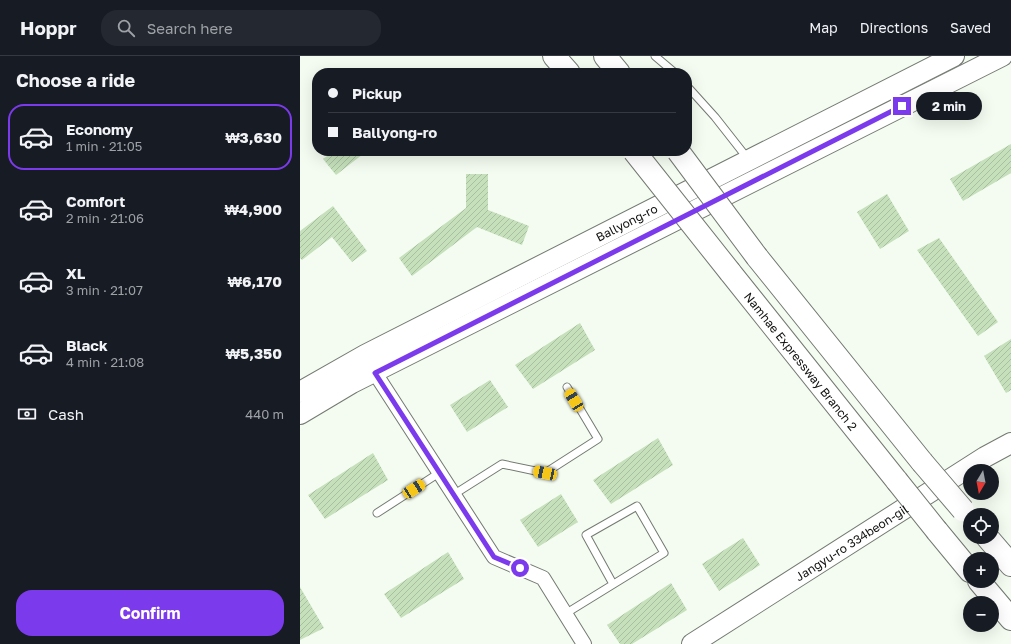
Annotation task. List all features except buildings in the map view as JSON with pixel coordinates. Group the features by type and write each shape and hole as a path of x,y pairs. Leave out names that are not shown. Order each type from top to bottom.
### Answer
{"highway":[{"path":"554,56 565,68"},
{"path":"605,56 615,68"},
{"name":"Namhae Expressway Branch 2","path":"638,156 963,563"},
{"path":"682,156 757,257 922,462 963,509"},
{"path":"993,544 1011,565"},
{"path":"985,588 1011,619"}],"street":[{"name":"Ballyong-ro","path":"300,392 365,355 954,56"},
{"name":"Ballyong-ro","path":"300,414 352,384 1002,56"},
{"path":"375,373 494,557 543,578 584,644"},
{"name":"Jangyu-ro 334beon-gil","path":"692,644 979,461 1011,443"}],"lane":[{"path":"655,56 669,68"},
{"path":"692,92 715,117 749,160"},
{"path":"453,495 502,464 545,473 598,439 567,387"},
{"path":"377,513 439,473"},
{"path":"565,614 664,553 637,506 586,535 613,584"}],"route":[{"path":"520,568 494,557 375,373 902,106"}]}
